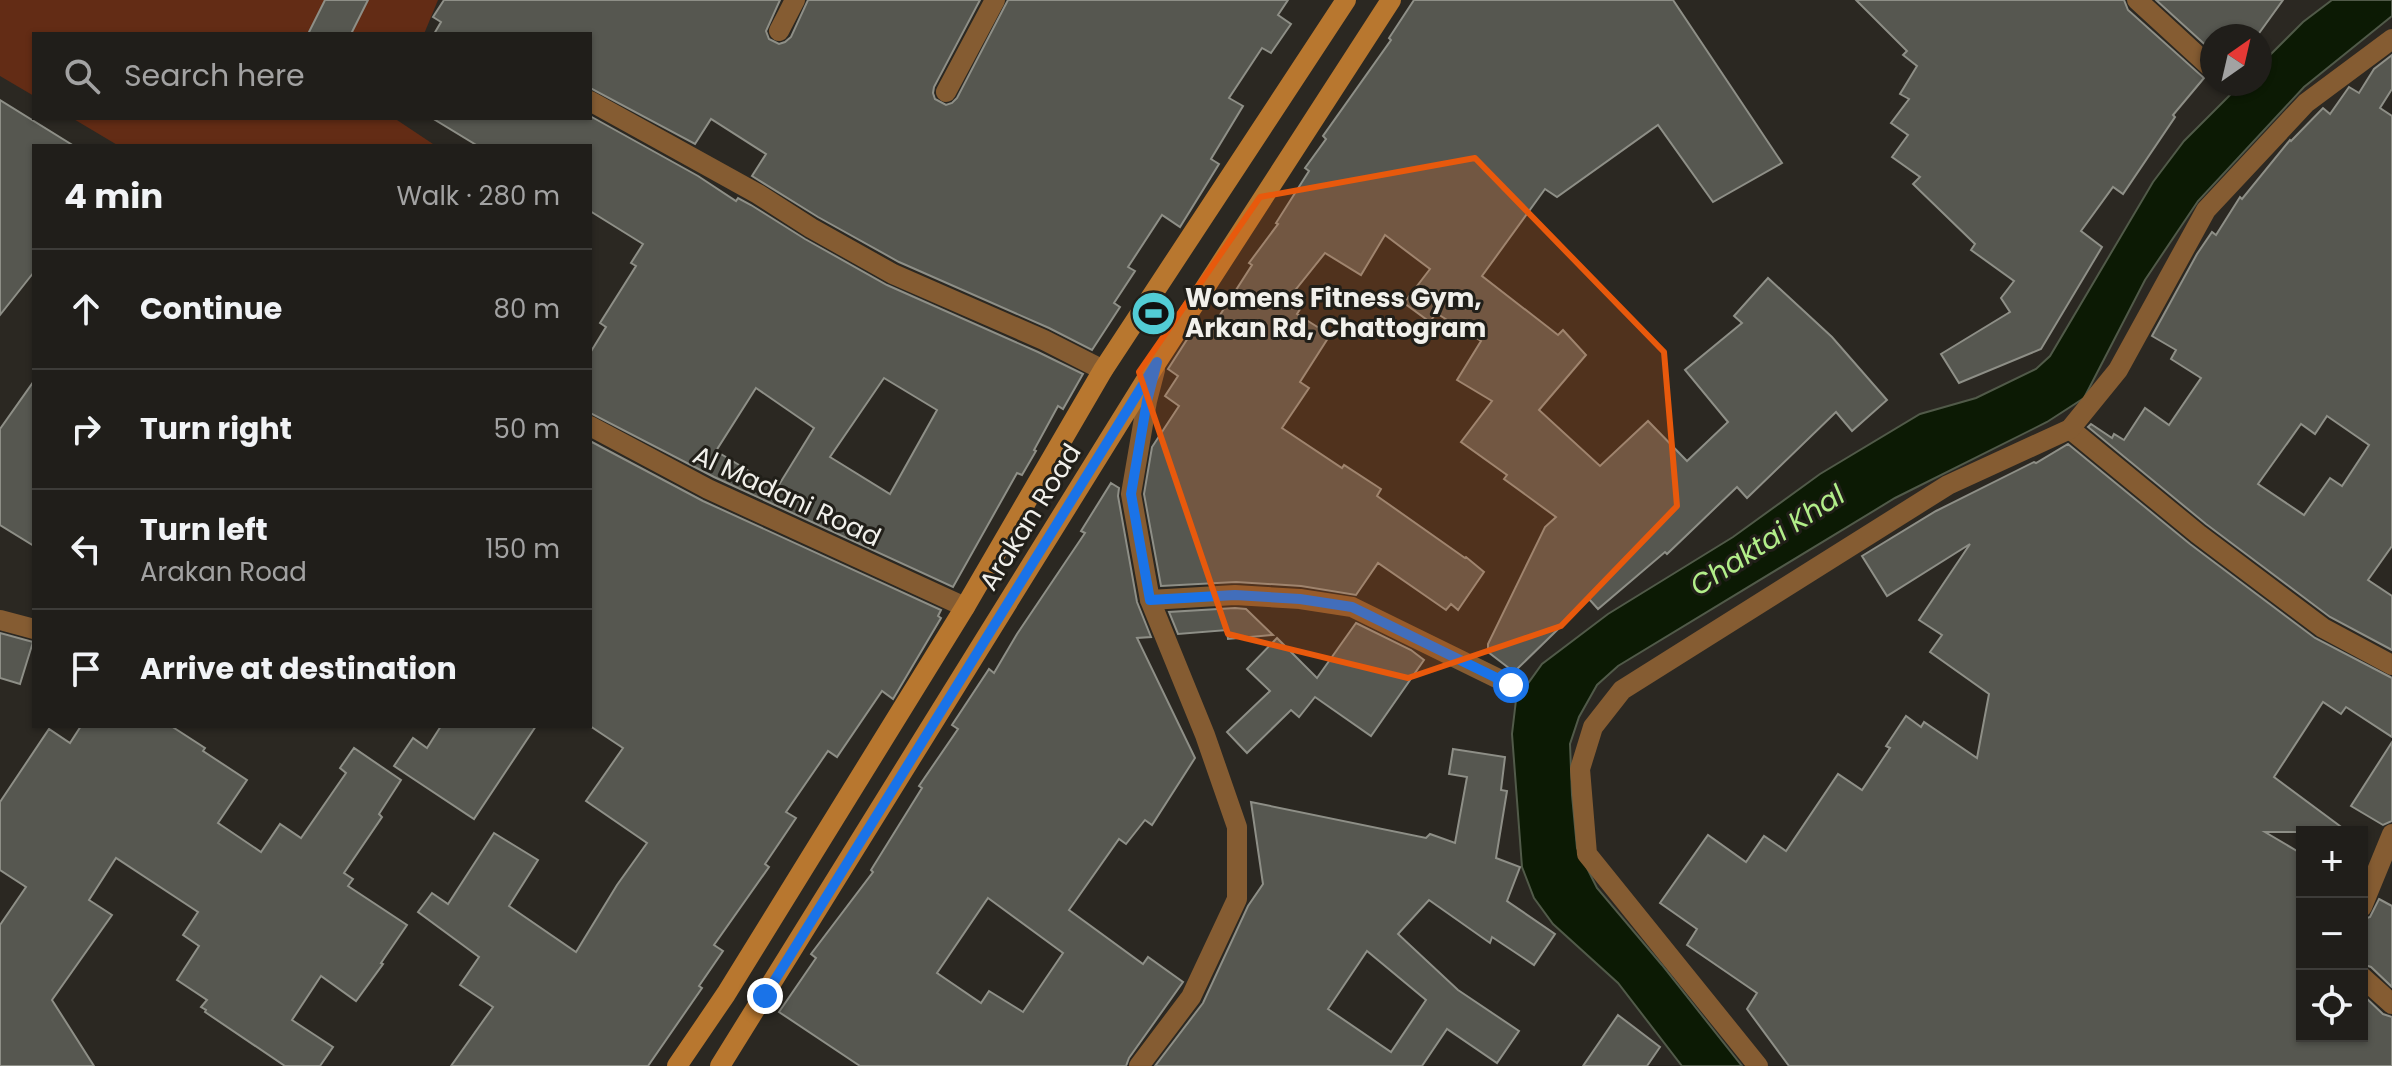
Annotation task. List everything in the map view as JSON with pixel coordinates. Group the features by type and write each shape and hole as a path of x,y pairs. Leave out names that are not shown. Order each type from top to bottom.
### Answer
{"main road":[{"name":"Arakan Road","path":"677,1066 726,994 965,607 1103,370 1346,0"},
{"name":"Arakan Road","path":"720,1066 1157,362 1391,0"}],"street":[{"path":"779,31 795,0"},
{"path":"946,92 995,0"},
{"path":"2137,0 2200,58"},
{"path":"1758,1066 1587,854 1580,769 1593,727 1622,690 1948,485 2070,429 2118,370 2206,210 2306,103 2392,39"},
{"path":"592,102 758,194 893,274 1044,340 1103,370"},
{"path":"1139,1066 1191,997 1237,899 1237,827 1205,735 1150,600 1131,494 1157,362"},
{"name":"Al Madani Road","path":"592,427 708,489 965,607"},
{"path":"2070,429 2198,534 2323,628 2392,665"},
{"path":"1150,600 1235,595 1300,599 1352,607 1511,685"},
{"path":"0,620 32,628"},
{"path":"2366,898 2392,834"},
{"path":"2368,982 2392,1004"}],"highlighted area":[{"path":"1475,158 1664,352 1677,506 1561,626 1408,678 1228,634 1139,372 1260,197"}],"shaded area":[{"path":"0,0 438,0 425,32 32,32 32,95 0,76"},
{"path":"75,120 397,120 433,144 116,144"}],"water":[{"name":"Chaktai Khal","path":"2332,0 2392,0 2392,16 2304,87 2198,201 2145,280 2084,398 2047,422 1895,498 1618,666 1597,685 1579,717 1570,744 1577,848 1597,888 1742,1066 1682,1066 1618,983 1553,924 1534,898 1522,867 1512,734 1516,700 1542,664 1608,614 1733,537 1820,474 1920,414 1976,398 2036,369 2050,356 2153,182 2184,141 2229,96 2272,96 2272,53 2303,22"}],"building":[{"path":"325,0 368,0 352,32 309,32"},
{"path":"444,0 780,0 766,31 769,39 779,44 791,37 808,0 980,0 934,87 935,99 946,105 957,98 1008,0 1288,0 1278,15 1291,24 1271,53 1262,48 1229,98 1243,106 1211,159 1219,164 1180,227 1162,215 1128,267 1135,271 1114,303 1120,307 1092,350 899,262 818,217 752,176 766,154 711,119 695,144 592,89 592,32 435,32 441,22 433,17"},
{"path":"1414,0 1673,0 1782,163 1713,202 1658,125 1557,197 1545,189 1482,276 1558,335 1563,330 1586,355 1539,410 1600,466 1648,421 1687,461 1728,422 1685,370 1742,323 1734,316 1768,278 1832,337 1887,400 1852,431 1836,412 1747,498 1737,487 1667,554 1665,552 1598,609 1589,599 1514,672 1488,652 1488,644 1545,527 1556,517 1504,479 1507,475 1461,442 1492,401 1457,380 1481,341 1436,313 1430,322 1404,303 1430,269 1385,235 1361,275 1325,253 1289,298 1302,306 1297,314 1330,335 1300,382 1309,388 1282,428 1342,468 1344,465 1381,489 1377,496 1484,572 1458,610 1451,604 1446,610 1378,563 1356,595 1301,586 1236,582 1161,586 1144,494 1152,447 1179,406 1165,396 1178,376 1168,369 1197,324 1209,332 1252,265 1249,263 1278,224 1309,171 1305,168 1326,139 1323,136 1391,40 1389,38"},
{"path":"1856,0 2124,0 2128,10 2200,74 2200,83 2173,115 2175,117 2123,194 2113,187 2081,231 2102,247 2041,349 1959,383 1941,354 2010,312 2001,298 2014,281 1971,250 1975,244 1913,184 1920,177 1892,157 1908,135 1891,123 1909,99 1900,94 1917,66 1903,55 1907,51"},
{"path":"2156,0 2283,0 2266,24 2200,24 2200,40"},
{"path":"2392,55 2392,89 2380,108 2392,116 2392,546 2368,580 2392,596 2392,650 2330,617 2206,524 2088,427 2091,424 2112,438 2114,434 2124,440 2145,408 2169,425 2201,378 2171,359 2176,350 2152,336 2197,254 2212,232 2216,235 2240,197 2242,199 2290,140 2323,108 2330,114 2349,87 2359,93 2374,69","holes":["2327,416 2369,445 2342,486 2330,478 2304,515 2258,484 2301,424 2315,434"]},
{"path":"0,100 71,144 32,144 32,275 0,315"},
{"path":"592,117 887,285 1083,374 1063,409 1058,406 1022,475 1017,473 953,587 714,477 592,414 592,350 606,327 600,323 636,266 631,263 643,244 592,212 592,144 475,144 435,120 592,120","holes":["884,378 937,410 890,494 830,457","756,388 814,428 777,488 716,451"]},
{"path":"32,384 32,545 0,525 0,429"},
{"path":"592,442 703,501 941,610 938,616 941,618 893,699 882,691 837,757 828,751 786,812 796,818 765,864 769,867 714,945 723,951 699,986 702,988 648,1066 451,1066 493,1007 460,985 479,957 418,912 432,893 448,904 494,833 538,860 509,906 576,952 647,843 586,801 623,748 592,727"},
{"path":"2068,444 2190,544 2315,638 2392,678 2392,737 2346,707 2341,714 2323,702 2274,777 2340,826 2296,826 2296,832 2265,832 2296,850 2296,1042 2368,1042 2368,1000 2383,1014 2392,1017 2392,1066 1789,1066 1747,1009 1757,993 1687,945 1697,929 1660,903 1708,835 1746,862 1764,836 1786,851 1838,774 1862,790 1890,748 1886,746 1906,716 1921,727 1924,722 1977,758 1989,694 1930,652 1942,635 1919,620 1970,544 1887,596 1862,556 1936,511 2036,463"},
{"path":"1111,483 1119,488 1137,602 1151,637 1137,638 1195,758 1152,825 1145,820 1126,844 1119,839 1069,910 1143,964 1148,957 1183,982 1126,1066 860,1066 779,1012 816,958 811,954 873,872 871,870 922,788 919,786 958,729 952,725 989,669 994,673 1085,533 1081,531","holes":["988,898 1063,953 1023,1012 989,991 981,1003 937,973"]},
{"path":"1246,609 1273,635 1228,639 1227,630 1178,634 1169,612"},
{"path":"1356,623 1411,650 1424,660 1371,736 1315,697 1299,717 1291,710 1247,753 1227,732 1270,691 1247,669 1277,638 1317,678"},
{"path":"0,633 32,642 20,684 0,678"},
{"path":"80,728 174,728 247,780 218,823 261,852 280,824 301,838 346,773 340,768 354,748 401,780 379,814 382,817 344,873 353,879 348,886 407,925 356,1001 321,976 292,1020 333,1047 320,1066 285,1066 205,1012 201,1007 207,1000 177,980 199,946 183,935 198,912 116,858 89,900 112,915 52,1000 94,1066 0,1066 0,925 26,887 0,870 0,802 49,729 70,743"},
{"path":"440,728 535,728 474,819 394,766 413,738 427,748"},
{"path":"2392,742 2392,821 2383,825 2351,806"},
{"path":"1453,749 1505,757 1501,790 1507,791 1496,858 1520,867 1507,901 1555,934 1534,965 1492,937 1490,943 1429,900 1398,934 1458,990 1519,1031 1497,1063 1447,1029 1422,1066 1155,1066 1203,1003 1248,906 1263,884 1251,802 1426,838 1430,834 1455,843 1467,777 1449,774","holes":["1367,951 1426,1000 1391,1052 1328,1009"]},
{"path":"2379,899 2392,906 2392,987 2368,966 2370,917"},
{"path":"1618,1015 1660,1047 1647,1066 1583,1066"}],"place":[{"name":"Womens Fitness Gym, Arkan Rd, Chattogram","path":"1154,313"}],"route":[{"path":"765,996 1157,362 1131,494 1150,600 1235,595 1300,599 1352,607 1511,685"}]}
